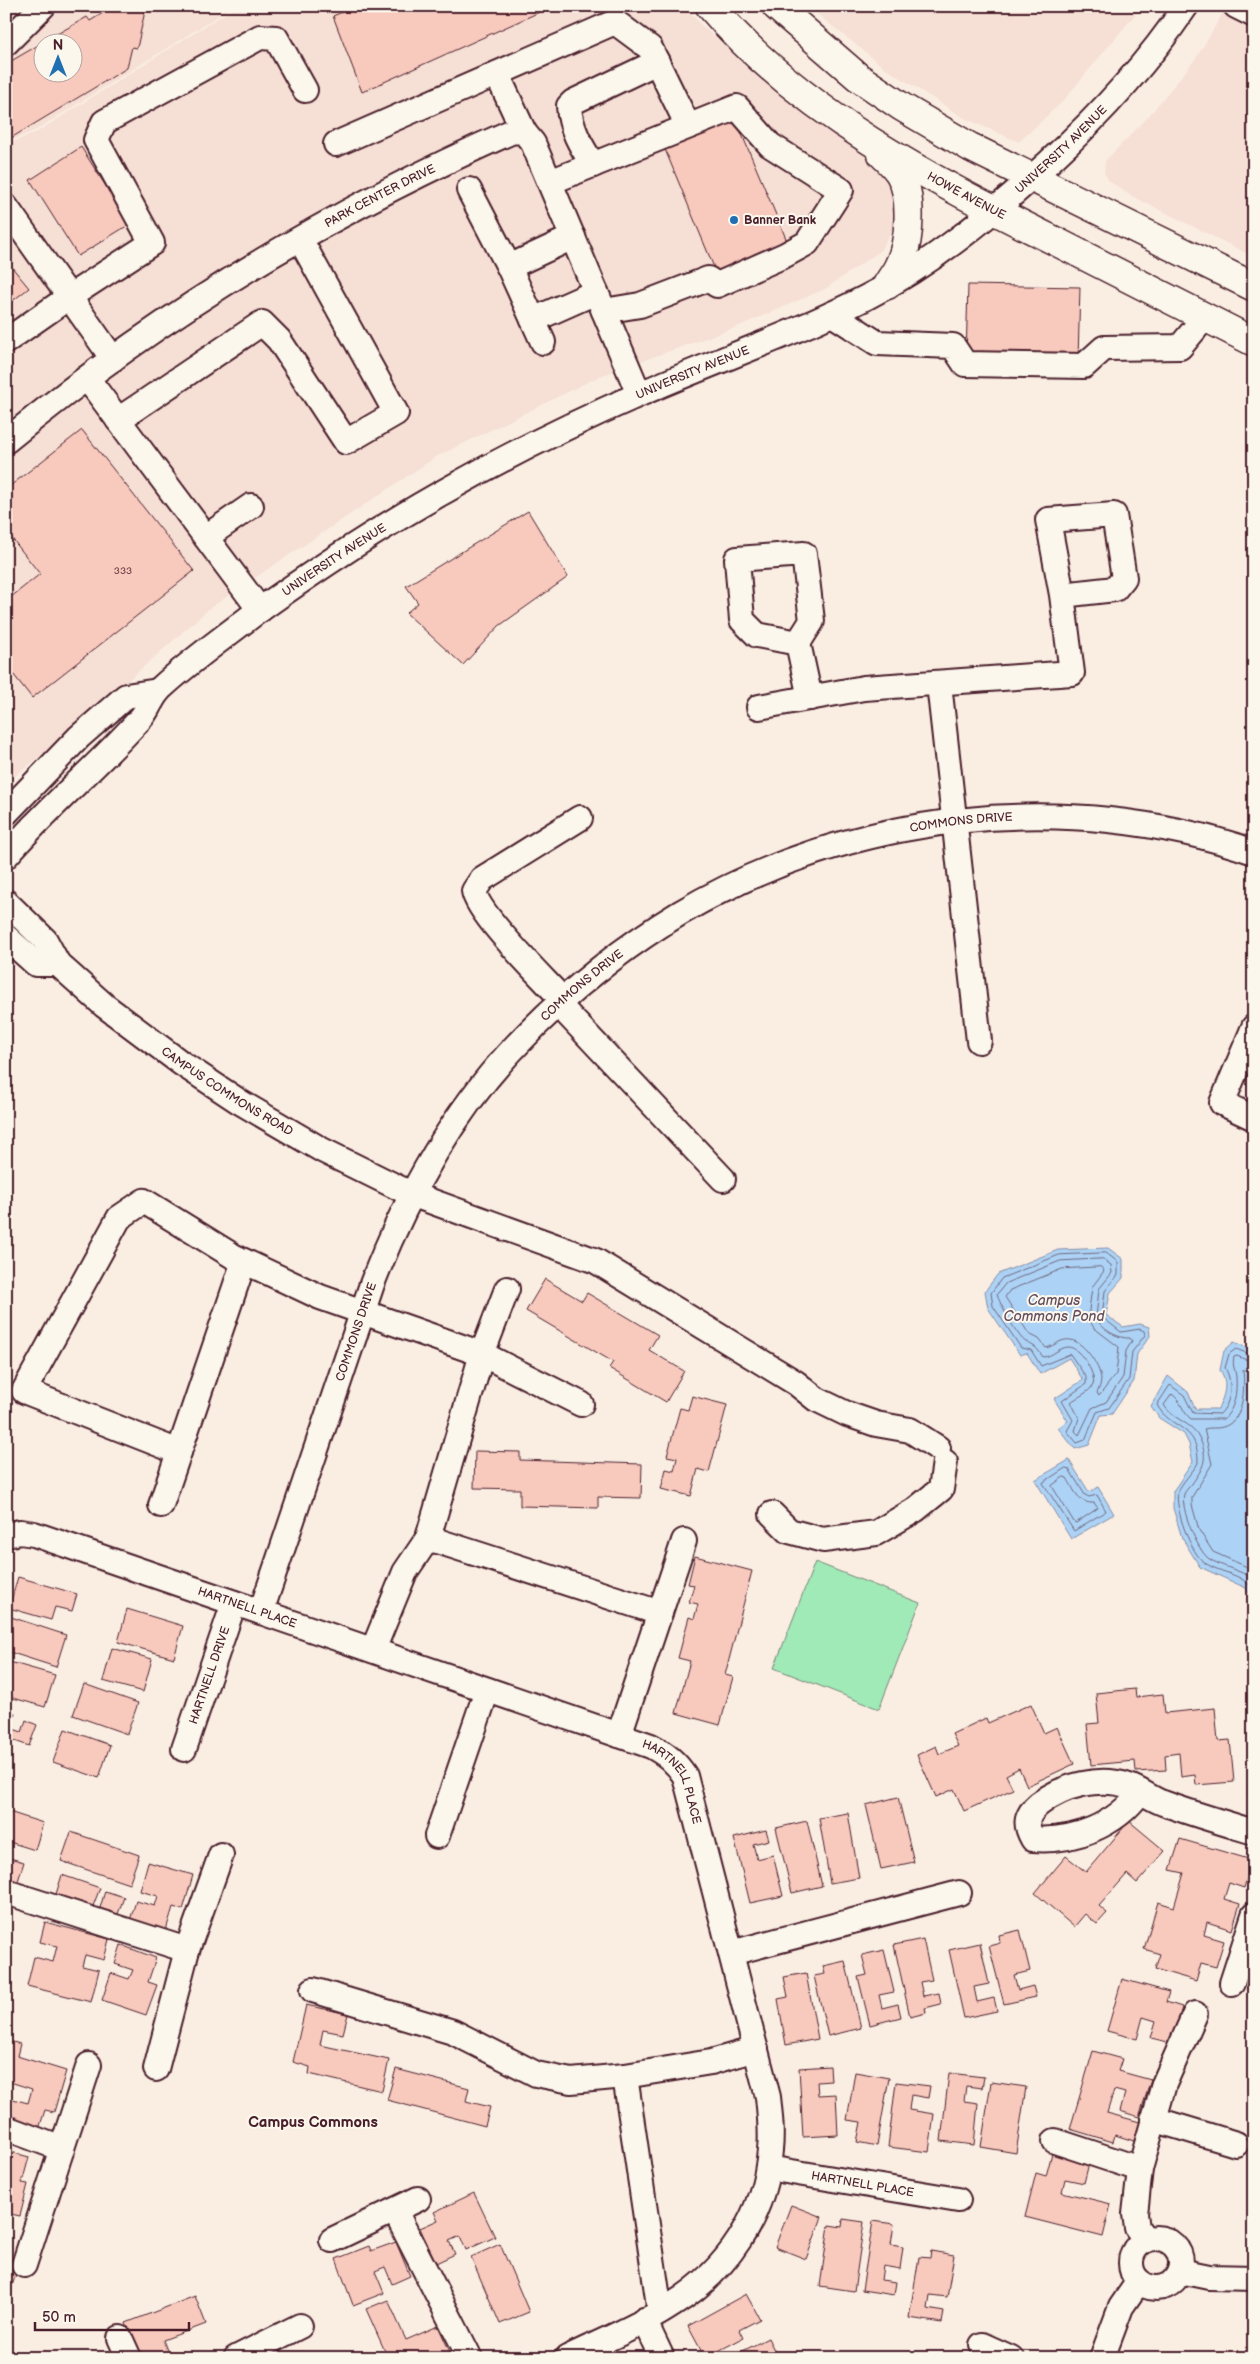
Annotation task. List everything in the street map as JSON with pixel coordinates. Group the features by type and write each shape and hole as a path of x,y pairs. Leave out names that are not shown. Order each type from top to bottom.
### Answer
{"main road":[{"name":"HOWE AVENUE","path":"710,6 742,42 776,73 870,140 916,170 994,212 1254,342"},
{"path":"776,6 858,77 902,107 970,147 1254,287"},
{"path":"870,140 900,174 907,201 909,220 906,245 900,264 887,285"}],"street":[{"path":"6,43 43,6"},
{"name":"UNIVERSITY AVENUE","path":"6,856 48,810 144,715 158,691 260,610 366,538 452,487 551,435 639,394 796,332 832,314 887,285 961,237 994,212 1086,129 1123,88 1186,6"},
{"path":"1236,6 1254,15"},
{"path":"336,144 615,22 650,48 688,126"},
{"path":"6,341 152,243 96,140 104,122 260,37 276,38 305,90"},
{"path":"593,164 579,143 569,118 569,106 573,102 657,62"},
{"path":"497,74 524,132 533,143 639,394"},
{"path":"533,320 600,301 640,305 708,279 717,285 785,256 807,242 841,190 770,145 737,107 550,182"},
{"name":"PARK CENTER DRIVE","path":"7,438 113,359 222,285 388,190 513,131 524,132"},
{"path":"469,190 509,267 543,342"},
{"path":"6,207 113,359"},
{"path":"509,267 573,237"},
{"path":"118,420 262,323 279,340 346,442 396,413 300,239"},
{"path":"832,314 877,343 952,346 965,364 1084,366 1104,348 1180,348 1205,318"},
{"path":"87,378 260,610"},
{"path":"206,537 251,506"},
{"path":"760,708 864,688 1072,673 1062,595"},
{"path":"798,643 810,698"},
{"path":"940,684 953,822 979,1041"},
{"name":"UNIVERSITY AVENUE","path":"6,813 79,738 126,696 158,691"},
{"name":"COMMONS DRIVE","path":"261,1612 362,1313 390,1238 411,1194 450,1130 478,1090 510,1052 560,1002 600,968 640,938 682,912 748,878 840,844 888,832 953,822 1025,817 1084,818 1160,827 1194,834 1254,852"},
{"path":"580,818 482,879 474,891 475,899 560,1002 723,1179"},
{"name":"CAMPUS COMMONS ROAD","path":"6,902 46,940 58,964 105,1006 181,1063 240,1102 322,1150 411,1194 596,1261 796,1383 816,1399 876,1424 910,1430 941,1455 940,1489 915,1510 876,1533 823,1540 789,1531 772,1514"},
{"path":"6,937 36,964 58,964"},
{"path":"1254,1027 1222,1103 1254,1118"},
{"path":"179,1452 24,1391 119,1218 144,1201 244,1261 320,1297 482,1354 581,1404"},
{"path":"161,1504 244,1261"},
{"path":"373,1650 405,1572 428,1538 482,1354 507,1289"},
{"name":"HARTNELL PLACE","path":"6,1535 20,1532 34,1534 373,1650 619,1736 665,1754 678,1765 685,1776 768,2097 771,2132 768,2168 753,2217 725,2261 700,2285 652,2316 567,2358"},
{"path":"428,1538 660,1614"},
{"path":"619,1736 684,1541"},
{"name":"HARTNELL DRIVE","path":"184,1749 234,1603"},
{"path":"437,1836 487,1690"},
{"path":"1140,1792 1161,1803 1254,1832"},
{"path":"156,2069 188,1950 221,1855"},
{"path":"6,1892 188,1950"},
{"path":"731,1953 960,1893"},
{"path":"1232,1983 1254,1915"},
{"path":"314,1990 453,2032 536,2074 571,2081 625,2076 710,2062 756,2050"},
{"path":"1146,2240 1136,2228 1135,2214 1140,2169 1164,2084 1195,2014"},
{"path":"24,2265 88,2066"},
{"path":"625,2076 652,2316 662,2358"},
{"path":"1153,2119 1236,2144"},
{"path":"6,2128 62,2149"},
{"path":"1055,2142 1140,2169"},
{"name":"HARTNELL PLACE","path":"768,2168 958,2200"},
{"path":"332,2240 418,2199"},
{"path":"395,2211 470,2358"},
{"path":"1155,2238 1165,2239 1173,2244 1179,2252 1182,2261 1180,2271 1175,2280 1167,2286 1158,2288 1148,2286 1140,2282 1134,2274 1131,2264 1132,2254 1146,2240 1155,2238"},
{"path":"1180,2271 1209,2277 1254,2278"},
{"path":"1102,2358 1121,2307 1140,2282"},
{"path":"236,2358 300,2326"},
{"path":"982,2345 1011,2358"}],"shaded area":[{"path":"6,6 234,6 36,130 6,143"},
{"path":"237,6 686,6 700,24 821,126 875,162 897,191 897,223 880,251 825,289 737,327 600,376 436,457 210,608 55,745 6,783 6,145 37,132"},
{"path":"807,6 1142,6 1064,100 1019,142 964,118 885,68"},
{"path":"1227,6 1254,6 1254,257 1128,194 1109,181 1104,173 1105,161 1148,117 1197,57"}],"green space":[{"path":"815,1562 920,1603 879,1709 774,1668"}],"water":[{"name":"Campus Commons Pond","path":"1108,1248 1123,1259 1123,1278 1110,1293 1106,1315 1123,1327 1140,1324 1149,1327 1150,1336 1137,1354 1134,1381 1112,1414 1101,1415 1089,1445 1075,1449 1058,1428 1068,1421 1054,1399 1083,1380 1069,1358 1040,1374 1027,1353 1020,1355 988,1308 985,1291 998,1274 1058,1250"},
{"path":"1234,1342 1250,1349 1254,1354 1254,1604 1246,1588 1200,1567 1182,1538 1173,1508 1173,1491 1193,1462 1189,1444 1184,1434 1159,1418 1151,1406 1168,1376 1188,1392 1195,1409 1218,1409 1225,1390 1223,1375 1220,1370 1224,1351"},
{"path":"1069,1460 1089,1492 1098,1487 1114,1514 1071,1539 1035,1480"}],"building":[{"path":"114,6 143,6 145,11 137,48 132,47 127,68 6,141 6,64 32,49 32,82 82,82 82,32 61,32 87,17 90,21"},
{"path":"182,6 202,6 192,12"},
{"path":"356,6 543,6 544,10 362,92 333,16"},
{"path":"735,118 790,248 718,277 664,147"},
{"path":"81,147 130,224 78,256 30,180"},
{"path":"6,260 29,288 6,306"},
{"path":"968,285 1080,287 1078,361 966,358"},
{"path":"82,430 194,571 32,698 6,665 6,601 40,574 6,531 6,489"},
{"path":"528,511 568,577 499,626 463,665 406,613 418,603 406,586"},
{"path":"545,1279 582,1301 587,1293 658,1335 649,1350 684,1371 666,1402 609,1368 613,1362 526,1311"},
{"path":"692,1396 727,1405 709,1472 698,1469 691,1496 661,1489 666,1469 674,1471 677,1458 667,1456 680,1408 688,1410"},
{"path":"475,1451 520,1452 520,1460 642,1464 641,1498 598,1497 598,1508 520,1506 520,1489 474,1488"},
{"path":"695,1556 752,1571 725,1675 733,1677 720,1725 676,1713 690,1661 678,1658 689,1617 694,1619 698,1604 689,1602 694,1585 688,1584"},
{"path":"18,1577 77,1594 72,1611 55,1607 51,1620 9,1608"},
{"path":"127,1609 183,1626 174,1658 118,1642"},
{"path":"8,1616 66,1635 56,1667 6,1651"},
{"path":"112,1648 152,1659 143,1692 103,1681"},
{"path":"6,1661 55,1675 45,1707 6,1696"},
{"path":"84,1684 138,1703 127,1734 73,1715"},
{"path":"1135,1689 1136,1697 1163,1694 1165,1713 1215,1708 1218,1741 1230,1740 1234,1782 1196,1785 1195,1775 1181,1777 1179,1753 1165,1755 1166,1770 1136,1772 1135,1761 1091,1765 1087,1724 1099,1723 1096,1693"},
{"path":"1031,1704 1044,1733 1057,1727 1074,1764 1027,1786 1019,1768 1006,1775 1013,1789 964,1811 954,1789 936,1797 917,1755 936,1746 939,1754 958,1746 952,1734 986,1718 988,1723"},
{"path":"6,1710 15,1713 10,1728 22,1732 26,1720 37,1725 29,1746 6,1738"},
{"path":"65,1729 110,1745 99,1778 53,1762"},
{"path":"1254,1778 1254,1795 1248,1793"},
{"path":"898,1797 914,1862 881,1869 866,1805"},
{"path":"6,1811 43,1823 35,1850 6,1841"},
{"path":"848,1813 859,1878 830,1883 819,1818"},
{"path":"807,1821 822,1886 792,1893 776,1828"},
{"path":"1129,1821 1165,1851 1137,1883 1127,1874 1099,1906 1107,1913 1097,1924 1085,1914 1074,1927 1035,1893 1066,1856 1086,1872"},
{"path":"766,1830 769,1840 753,1844 757,1859 773,1855 783,1896 750,1903 734,1838"},
{"path":"71,1832 139,1855 129,1884 61,1861"},
{"path":"1180,1839 1252,1860 1244,1888 1229,1883 1224,1899 1240,1904 1232,1930 1207,1922 1204,1935 1224,1941 1216,1967 1201,1963 1196,1981 1155,1969 1160,1954 1144,1949 1158,1902 1174,1907 1184,1873 1170,1870"},
{"path":"6,1857 24,1862 18,1881 6,1877"},
{"path":"148,1862 193,1875 183,1910 173,1907 166,1930 130,1920 136,1901 155,1906 158,1896 140,1891"},
{"path":"62,1875 100,1888 93,1906 56,1894"},
{"path":"105,1891 124,1897 118,1914 100,1908"},
{"path":"45,1922 109,1939 104,1960 85,1955 82,1966 99,1970 91,2002 27,1986 34,1957 53,1962 57,1946 40,1942"},
{"path":"1020,1930 1030,1971 1014,1975 1018,1990 1033,1986 1036,1997 1004,2004 989,1946 1000,1943 999,1935"},
{"path":"923,1939 932,1980 920,1982 923,1996 939,1993 941,2004 925,2008 926,2013 910,2017 894,1945"},
{"path":"980,1943 989,1984 974,1987 977,2002 994,1998 997,2011 964,2018 949,1950"},
{"path":"121,1945 156,1958 148,1982 157,1985 146,2015 102,2000 111,1973 129,1979 133,1970 115,1964"},
{"path":"884,1950 894,1992 879,1995 882,2008 898,2004 901,2017 870,2025 858,1977 867,1975 862,1955"},
{"path":"845,1961 861,2028 828,2036 814,1976 825,1974 823,1966"},
{"path":"806,1973 818,2039 786,2045 778,1999 788,1997 784,1977"},
{"path":"1122,1979 1169,1992 1166,2002 1182,2007 1172,2043 1151,2038 1156,2021 1143,2017 1137,2039 1107,2031"},
{"path":"306,2005 348,2014 343,2034 323,2030 320,2045 389,2060 382,2091 309,2074 310,2067 293,2062"},
{"path":"6,2040 20,2044 17,2056 66,2071 54,2112 45,2110 39,2129 6,2119 9,2098 28,2103 32,2089 7,2081 9,2075 6,2074"},
{"path":"1093,2051 1122,2059 1118,2071 1151,2080 1139,2117 1120,2111 1125,2093 1114,2090 1107,2113 1140,2122 1134,2141 1115,2135 1113,2142 1070,2129"},
{"path":"830,2066 831,2081 817,2082 818,2095 836,2094 838,2135 803,2137 799,2068"},
{"path":"396,2069 469,2088 466,2101 490,2107 485,2126 387,2100"},
{"path":"855,2072 889,2078 877,2146 857,2142 861,2122 847,2120"},
{"path":"949,2073 984,2077 982,2088 966,2086 964,2101 978,2103 974,2145 941,2141"},
{"path":"896,2082 930,2086 928,2098 911,2095 909,2110 934,2114 929,2152 888,2147"},
{"path":"991,2082 1026,2087 1016,2153 981,2147"},
{"path":"11,2152 29,2157 22,2183 28,2184 20,2216 6,2213 6,2168"},
{"path":"1052,2153 1089,2163 1084,2183 1065,2179 1062,2192 1111,2204 1103,2237 1025,2217 1036,2173 1046,2176"},
{"path":"474,2193 495,2237 466,2250 460,2236 449,2241 455,2254 436,2263 420,2228 438,2220 434,2212"},
{"path":"791,2205 822,2217 806,2259 775,2247"},
{"path":"843,2219 864,2222 854,2291 820,2286 829,2225 842,2227"},
{"path":"873,2221 894,2224 891,2245 903,2247 900,2269 883,2266 881,2280 896,2282 894,2295 862,2290"},
{"path":"396,2242 410,2276 392,2284 385,2267 375,2271 384,2293 353,2305 336,2259 369,2246 371,2251"},
{"path":"500,2244 529,2312 500,2324 471,2257"},
{"path":"931,2251 954,2255 947,2297 930,2295 928,2309 944,2312 942,2323 909,2318 919,2257 930,2258"},
{"path":"6,2265 18,2269 6,2302"},
{"path":"746,2294 760,2319 739,2330 743,2338 705,2358 688,2326"},
{"path":"195,2296 206,2324 163,2340 170,2358 139,2358 126,2323"},
{"path":"388,2300 406,2340 438,2326 451,2354 442,2358 388,2358 366,2309"},
{"path":"768,2338 778,2358 729,2358"}],"place":[{"name":"Banner Bank","path":"734,220"}],"district":[{"name":"Campus Commons","path":"313,2122"}]}
